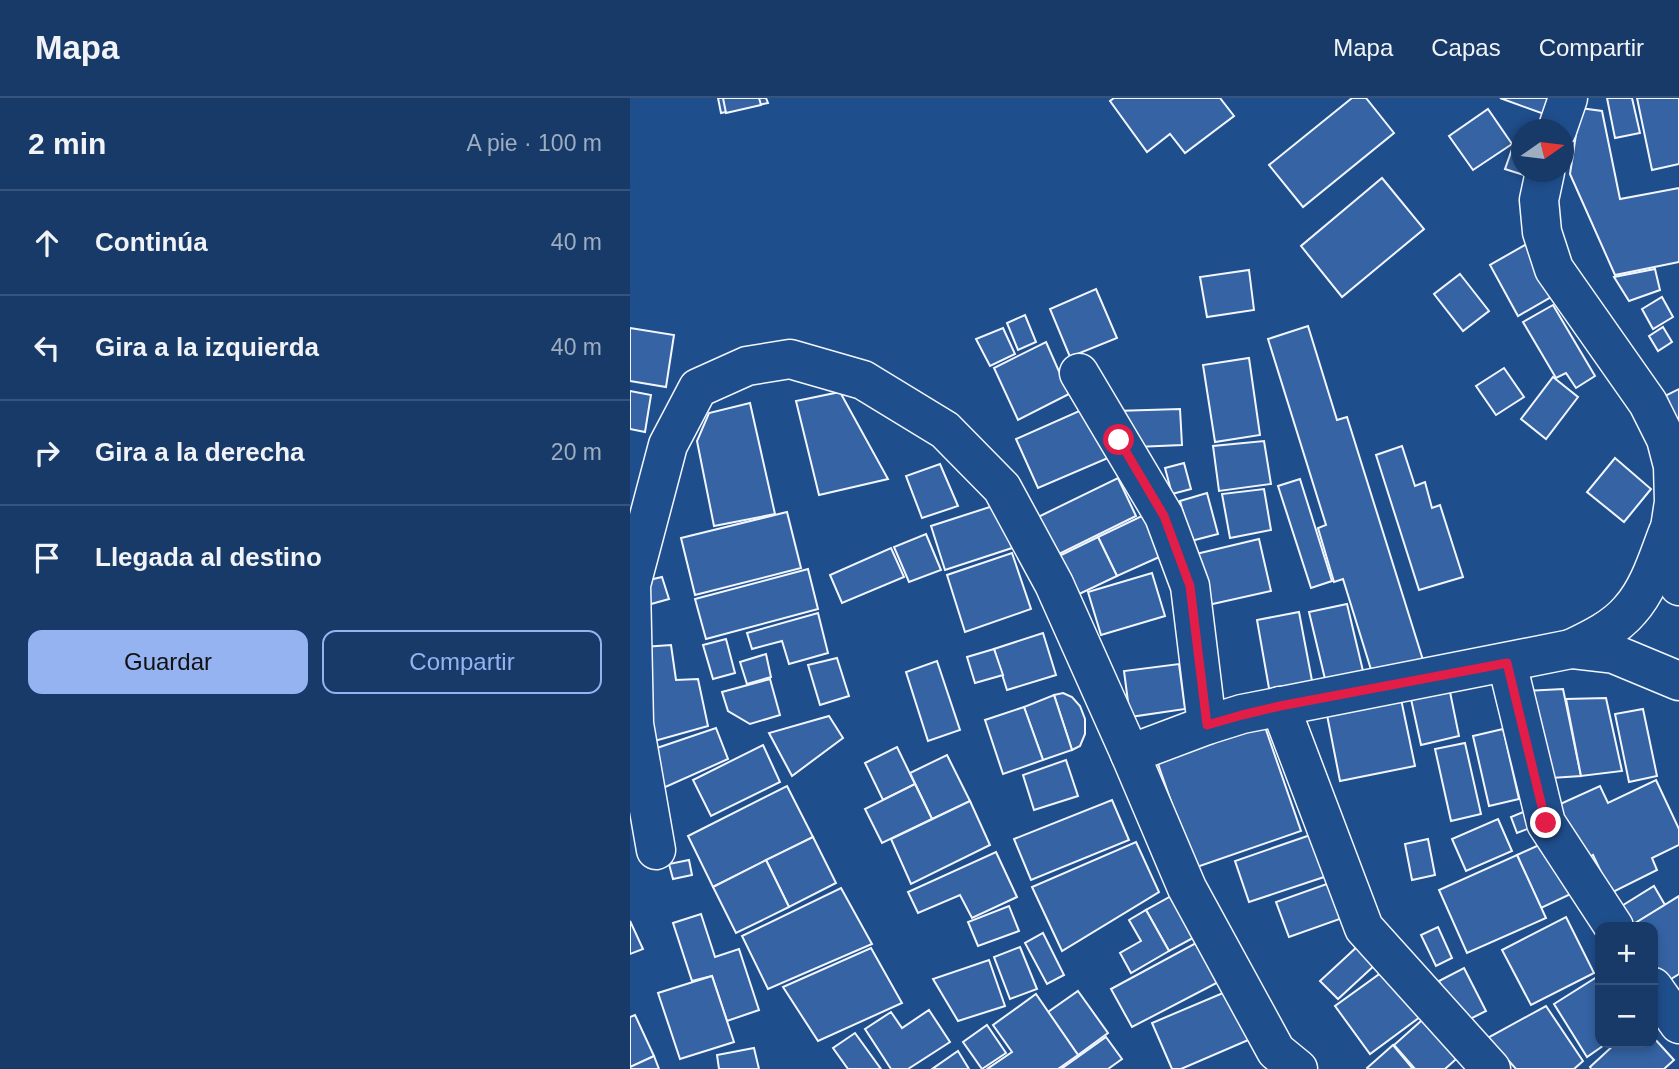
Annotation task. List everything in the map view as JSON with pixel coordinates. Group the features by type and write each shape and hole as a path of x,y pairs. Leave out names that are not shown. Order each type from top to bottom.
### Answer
{"street":[{"path":"1560,119 1569,98"},
{"path":"1130,754 1242,715 1571,649 1601,634 1630,610 1650,579 1670,528 1674,502 1673,466 1666,439 1648,402 1554,268 1542,232 1539,200 1543,182"},
{"path":"656,850 634,724 631,585 668,444 698,388 747,366 790,359 863,380 945,430 1002,488 1054,584 1187,888 1276,1051 1298,1069"},
{"path":"1079,373 1164,516 1190,586 1207,725"},
{"path":"1670,528 1672,555 1679,586"},
{"path":"1571,649 1614,654 1679,681"},
{"path":"1507,663 1546,823 1611,922"},
{"path":"1280,706 1364,928 1491,1069"},
{"path":"1658,993 1679,1024"}],"building":[{"path":"718,98 766,98 768,103 721,113"},
{"path":"723,98 759,98 761,105 726,113"},
{"path":"1114,98 1220,98 1234,116 1185,153 1170,134 1147,152 1110,101"},
{"path":"1352,98 1366,98 1394,133 1303,207 1269,165"},
{"path":"1500,98 1550,98 1544,114"},
{"path":"1607,98 1632,98 1640,133 1615,138"},
{"path":"1637,98 1679,98 1679,164 1652,170"},
{"path":"1580,108 1602,111 1620,199 1679,188 1679,262 1615,275 1574,182 1574,148"},
{"path":"1488,109 1511,145 1473,170 1449,136"},
{"path":"1511,152 1511,171 1505,169"},
{"path":"1382,178 1424,229 1342,297 1301,246"},
{"path":"1530,242 1558,293 1518,316 1490,265"},
{"path":"1655,269 1660,290 1629,301 1614,277"},
{"path":"1249,270 1254,310 1207,317 1200,277"},
{"path":"1460,274 1489,311 1463,331 1434,294"},
{"path":"1096,289 1117,338 1070,357 1050,309"},
{"path":"1662,297 1673,317 1653,329 1642,309"},
{"path":"1553,305 1595,376 1576,388 1566,373 1556,378 1523,322"},
{"path":"1025,315 1036,342 1018,350 1007,323"},
{"path":"1308,326 1337,420 1347,417 1423,660 1373,676 1343,579 1334,582 1318,528 1326,525 1268,339"},
{"path":"1663,327 1672,342 1658,351 1649,336"},
{"path":"630,328 674,335 666,387 630,381"},
{"path":"1003,328 1015,354 990,366 976,339"},
{"path":"1046,342 1069,394 1018,420 994,368"},
{"path":"1249,358 1260,435 1215,442 1203,365"},
{"path":"1504,368 1524,397 1496,415 1476,386"},
{"path":"1553,377 1578,397 1546,439 1521,419"},
{"path":"1679,389 1679,437 1657,400"},
{"path":"630,391 651,395 645,432 630,429"},
{"path":"840,392 888,479 819,495 796,401"},
{"path":"750,403 775,514 714,526 697,441 709,413"},
{"path":"1086,408 1108,458 1038,488 1016,439"},
{"path":"1180,409 1182,445 1136,447 1115,411"},
{"path":"1264,441 1271,484 1219,491 1213,446"},
{"path":"1402,446 1415,486 1425,482 1432,508 1440,505 1463,577 1419,590 1376,455"},
{"path":"1615,458 1651,489 1624,522 1587,492"},
{"path":"1184,463 1191,489 1172,494 1165,468"},
{"path":"940,464 958,506 922,518 906,476"},
{"path":"1118,478 1136,516 1053,557 1034,519"},
{"path":"1300,479 1332,581 1311,588 1278,486"},
{"path":"1264,489 1271,530 1230,538 1222,494"},
{"path":"1207,493 1218,534 1191,541 1180,501"},
{"path":"996,505 1012,548 945,570 931,526"},
{"path":"787,512 801,568 695,595 681,538"},
{"path":"1146,514 1166,554 1117,576 1098,537"},
{"path":"926,534 941,570 909,582 894,547"},
{"path":"1098,537 1117,576 1073,597 1055,558"},
{"path":"1259,539 1271,591 1208,605 1196,554"},
{"path":"891,548 904,577 842,603 830,575"},
{"path":"1012,553 1031,609 965,632 947,575"},
{"path":"808,569 818,609 706,639 695,599"},
{"path":"1152,573 1165,616 1101,635 1088,592"},
{"path":"662,577 669,599 644,606 636,583"},
{"path":"1347,604 1363,671 1325,679 1309,612"},
{"path":"1299,612 1313,686 1270,694 1257,620"},
{"path":"818,613 828,653 789,664 782,641 752,649 747,633"},
{"path":"1043,633 1056,675 1007,690 994,649"},
{"path":"726,639 735,673 713,679 703,645"},
{"path":"671,645 676,680 698,679 708,726 644,744 643,647"},
{"path":"994,649 1003,675 975,683 967,657"},
{"path":"766,654 771,677 747,684 740,662"},
{"path":"837,658 849,696 820,705 808,665"},
{"path":"937,661 960,730 928,741 906,672"},
{"path":"1179,664 1185,709 1130,717 1124,671"},
{"path":"770,679 780,715 750,724 728,711 722,692"},
{"path":"1563,689 1581,776 1551,778 1525,691"},
{"path":"1450,692 1459,736 1421,745 1411,699"},
{"path":"1063,693 1072,697 1080,706 1085,719 1085,734 1080,746 1072,750 1054,695"},
{"path":"1054,695 1072,750 1043,760 1024,707"},
{"path":"1606,698 1622,771 1581,776 1566,699"},
{"path":"1401,699 1415,766 1340,781 1327,715"},
{"path":"1024,707 1043,760 1003,774 985,720"},
{"path":"1643,709 1657,776 1629,782 1615,714"},
{"path":"829,716 843,738 792,776 769,733"},
{"path":"1264,724 1301,831 1194,868 1157,761"},
{"path":"716,728 728,759 652,793 651,750"},
{"path":"1503,729 1519,799 1489,806 1473,736"},
{"path":"1465,743 1481,814 1451,821 1435,749"},
{"path":"763,745 780,782 711,816 693,780"},
{"path":"897,747 915,784 883,800 865,763"},
{"path":"947,755 970,801 932,819 910,773"},
{"path":"1066,760 1078,796 1034,810 1023,775"},
{"path":"1656,780 1679,829 1679,845 1652,858 1657,870 1611,893 1593,855 1584,860 1558,805 1600,786 1608,803"},
{"path":"915,784 932,819 882,843 865,809"},
{"path":"787,786 813,837 713,887 688,836"},
{"path":"1112,800 1129,840 1031,880 1014,839"},
{"path":"970,801 990,845 911,884 891,839"},
{"path":"1528,810 1535,826 1517,833 1511,817"},
{"path":"1498,819 1512,851 1466,871 1452,839"},
{"path":"1319,832 1333,874 1249,902 1235,861"},
{"path":"813,837 836,883 789,907 766,860"},
{"path":"1428,839 1435,875 1412,880 1405,844"},
{"path":"1552,839 1575,892 1541,908 1517,855"},
{"path":"1136,842 1159,892 1062,951 1032,887"},
{"path":"996,852 1017,897 972,918 960,895 918,913 908,892"},
{"path":"1517,855 1546,918 1467,953 1439,890"},
{"path":"689,860 692,875 673,879 669,864"},
{"path":"766,860 789,907 736,933 713,887"},
{"path":"1338,880 1351,915 1289,937 1276,902"},
{"path":"1654,886 1665,905 1637,922 1630,922 1620,907"},
{"path":"841,888 872,944 768,989 742,936"},
{"path":"1182,890 1204,932 1169,951 1146,910"},
{"path":"1679,896 1679,974 1666,982 1658,969 1658,922 1637,922"},
{"path":"1009,906 1019,931 978,946 968,922"},
{"path":"1146,910 1169,951 1131,973 1120,953 1141,941 1129,920"},
{"path":"701,914 715,957 739,949 759,1010 727,1021 712,976 692,981 673,923"},
{"path":"1566,917 1594,973 1531,1005 1502,950"},
{"path":"630,921 643,949 630,954"},
{"path":"1438,927 1452,958 1436,966 1421,935"},
{"path":"1043,933 1064,975 1047,984 1025,943"},
{"path":"1207,937 1228,977 1132,1027 1111,989"},
{"path":"1359,945 1376,964 1338,999 1320,981"},
{"path":"1020,947 1037,989 1010,999 994,957"},
{"path":"871,948 902,1003 818,1041 783,987"},
{"path":"989,960 1005,1006 958,1021 933,979"},
{"path":"1464,968 1486,1011 1460,1024 1439,981"},
{"path":"1385,970 1420,1017 1370,1054 1335,1006"},
{"path":"712,976 734,1042 680,1059 658,993"},
{"path":"1595,978 1595,1048 1600,1048 1587,1057 1554,1004"},
{"path":"1230,990 1253,1038 1181,1069 1172,1069 1152,1023"},
{"path":"1078,991 1108,1033 1078,1055 1048,1012"},
{"path":"1036,994 1078,1055 1058,1069 987,1069 1012,1052 993,1025"},
{"path":"1546,1006 1583,1061 1574,1069 1516,1069 1509,1061 1503,1065 1482,1041"},
{"path":"929,1010 950,1042 908,1069 891,1069 865,1029 891,1012 902,1028"},
{"path":"1430,1013 1464,1052 1445,1069 1415,1069 1394,1045"},
{"path":"635,1015 654,1056 630,1067 630,1017"},
{"path":"987,1025 1006,1053 982,1069 963,1042"},
{"path":"855,1033 881,1069 848,1069 833,1048"},
{"path":"1106,1037 1122,1059 1108,1069 1061,1069"},
{"path":"1658,1042 1674,1060 1664,1069 1590,1067 1611,1048 1658,1048"},
{"path":"1393,1045 1413,1069 1367,1068"},
{"path":"754,1048 759,1069 719,1069 717,1055"},
{"path":"958,1051 969,1069 932,1069"},
{"path":"654,1056 659,1069 630,1069 630,1067"}],"route":[{"path":"1119,440 1164,516 1190,586 1207,725 1280,706 1507,663 1546,823"}]}
